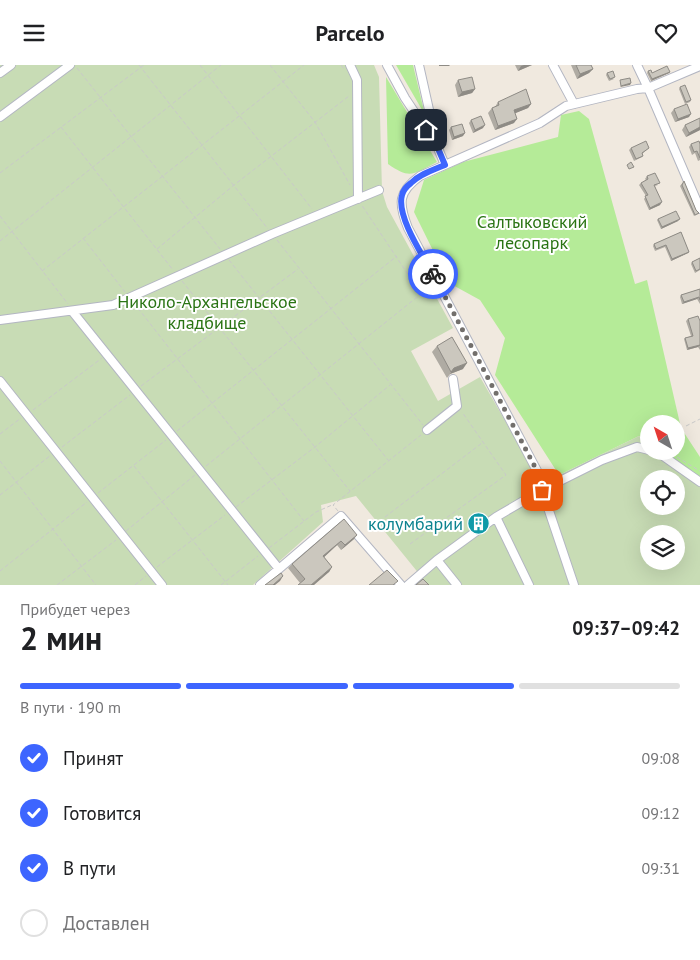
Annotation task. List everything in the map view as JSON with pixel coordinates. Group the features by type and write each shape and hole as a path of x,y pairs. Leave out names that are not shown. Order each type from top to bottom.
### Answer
{"street":[{"path":"0,73 11,65"},
{"path":"0,117 70,65"},
{"path":"350,65 357,80 358,199"},
{"path":"387,65 437,146 445,165"},
{"path":"419,65 437,146"},
{"path":"553,65 574,105"},
{"path":"636,65 648,88 700,209"},
{"path":"573,585 542,490 543,482 403,216 401,196 404,189 420,176 540,123 558,110 637,89 648,88 700,66"},
{"path":"0,320 113,305 272,234 379,190"},
{"path":"72,311 279,569"},
{"path":"427,430 457,406 452,379"},
{"path":"0,381 162,585"},
{"path":"408,585 496,517 542,490 602,460 637,447 640,448"},
{"path":"669,460 700,482"},
{"path":"260,585 341,516 401,585"},
{"path":"496,517 528,585"},
{"path":"437,561 456,585"}],"path":[{"path":"75,65 388,461"},
{"path":"139,65 427,430 332,505 316,512 221,585"},
{"path":"0,173 144,65"},
{"path":"200,65 317,216"},
{"path":"0,241 221,65"},
{"path":"57,585 122,535 161,501 421,294 358,199 315,123 270,65"},
{"path":"42,271 304,65"},
{"path":"156,249 234,185 357,90"},
{"path":"61,127 178,277 350,491"},
{"path":"0,216 72,311"},
{"path":"83,238 304,521"},
{"path":"0,571 397,256"},
{"path":"0,495 177,358 299,268"},
{"path":"0,434 107,354"},
{"path":"135,585 391,385"},
{"path":"410,544 506,475 457,406"},
{"path":"686,426 700,419"},
{"path":"385,517 483,443"},
{"path":"682,460 700,471"},
{"path":"0,461 96,585"},
{"path":"133,465 228,585"},
{"path":"332,505 341,516"}],"green space":[{"name":"Николо-Архангельское кладбище","path":"0,65 374,65 379,77 382,191 387,207 453,328 411,351 438,401 480,377 542,485 639,436 640,460 674,460 700,478 700,585 408,585 420,575 356,496 321,505 323,522 253,585 0,585"},
{"path":"396,65 413,65 425,115"},
{"path":"386,77 437,162 412,174 402,172 388,164"},
{"name":"Салтыковский лесопарк","path":"579,111 589,119 635,284 647,280 678,415 640,415 640,437 559,475 495,375 505,338 480,300 449,283 414,212 424,180 463,162 558,137 561,115"},
{"name":"Салтыковский лесопарк","path":"685,434 700,457 700,478 674,460 685,460"}],"building":[{"path":"576,65 591,65 593,69 580,74"},
{"path":"667,66 670,72 652,79 648,71 651,70 652,73"},
{"path":"613,71 615,77 610,79 607,73"},
{"path":"472,77 475,89 462,92 458,80"},
{"path":"630,78 631,83 621,86 620,80"},
{"path":"685,85 691,100 686,102 680,87"},
{"path":"526,89 531,104 514,110 517,119 498,126 492,108 499,105 498,102"},
{"path":"687,104 691,114 678,119 674,109"},
{"path":"481,116 485,125 475,130 471,120"},
{"path":"700,118 700,127 689,133 685,125"},
{"path":"462,124 465,133 454,137 451,127"},
{"path":"646,141 649,148 642,153 643,156 636,159 631,148"},
{"path":"699,141 700,158 697,151 694,152 691,144"},
{"path":"631,162 634,167 629,169 627,165"},
{"path":"655,173 660,183 654,185 662,202 650,208 645,196 648,195 641,183 648,179 647,176"},
{"path":"684,181 699,213 695,215 682,185"},
{"path":"676,211 680,219 662,227 658,219"},
{"path":"681,232 689,252 672,259 666,245 656,249 654,244"},
{"path":"700,258 700,269 696,271 692,262"},
{"path":"700,289 700,300 699,297 684,302 681,295"},
{"path":"698,316 700,321 700,345 688,348 685,338 693,336 688,319"},
{"path":"452,337 467,363 454,368 451,372 437,346"},
{"path":"344,519 357,535 345,545 341,541 323,556 332,567 311,585 298,585 305,579 292,564"},
{"path":"387,570 398,581 393,585 369,585"},
{"path":"281,573 283,576 273,585 265,585"},
{"path":"423,579 429,585 416,585"}],"way so far":[{"path":"433,274 543,482 542,490"}],"place":[{"name":"колумбарий","path":"479,524"}],"route":[{"path":"426,130 437,146 445,165 411,182 404,189 401,196 401,205 408,228 433,274"}]}
